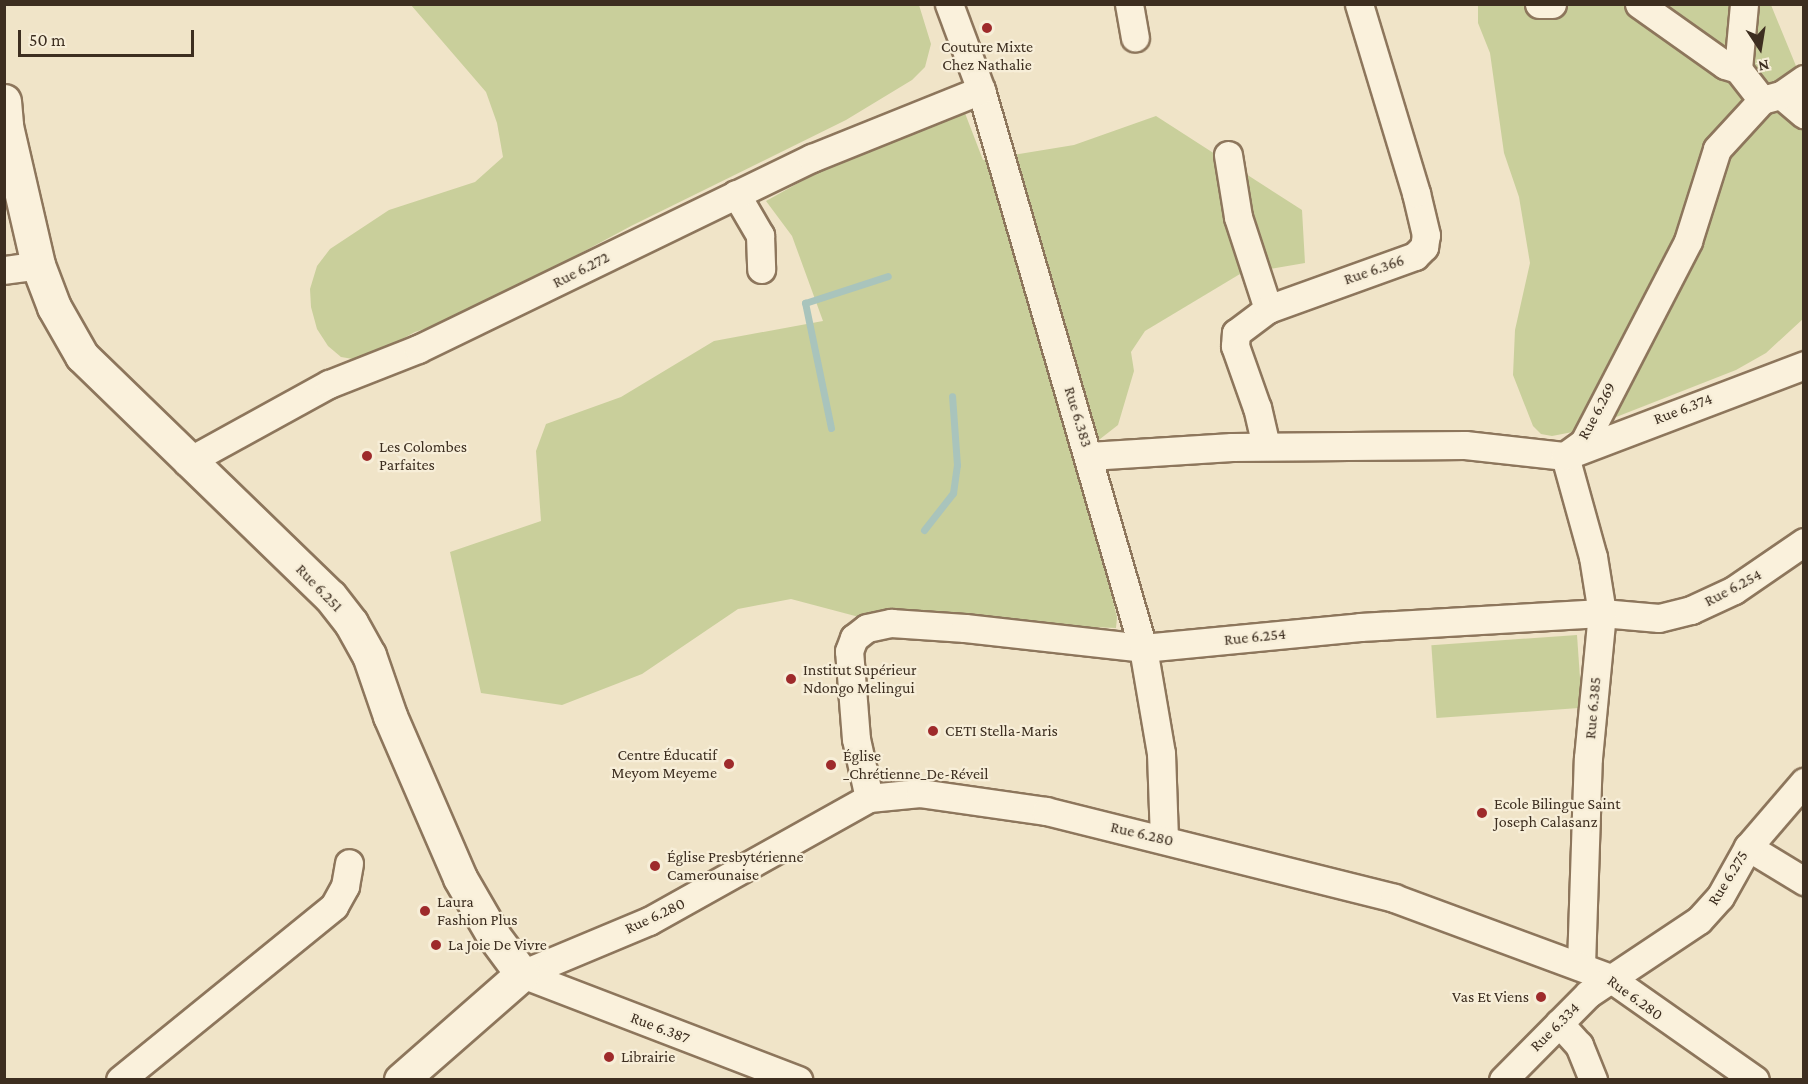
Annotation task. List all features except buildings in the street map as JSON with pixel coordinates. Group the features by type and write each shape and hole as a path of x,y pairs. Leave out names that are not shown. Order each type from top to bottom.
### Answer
{"main road":[{"name":"Rue 6.251","path":"4,101 6,126 38,265 54,308 82,356 187,462 330,596 351,623 369,655 390,716 460,878 493,935 522,975"},
{"path":"400,1080 522,975"}],"street":[{"name":"Rue 6.383","path":"950,4 981,90 1143,648 1161,753 1164,838"},
{"path":"1130,4 1135,36"},
{"name":"Rue 6.366","path":"1266,447 1257,408 1235,346 1240,328 1268,309 1416,256 1424,247 1426,235 1416,193 1359,4"},
{"path":"1539,4 1552,4"},
{"path":"1639,4 1716,59 1738,69 1772,98 1803,114"},
{"path":"1738,69 1744,4"},
{"name":"Rue 6.269","path":"1089,456 1266,447 1465,445 1565,456 1584,442 1688,241 1717,149 1772,98 1803,79"},
{"name":"Rue 6.272","path":"187,462 328,384 418,349 812,158 981,90"},
{"path":"1228,155 1238,216 1268,309"},
{"path":"736,194 760,235 761,269"},
{"path":"4,270 38,265"},
{"name":"Rue 6.374","path":"1565,456 1692,404 1801,371"},
{"name":"Rue 6.385","path":"1565,456 1593,557 1602,613 1588,758 1581,965"},
{"name":"Rue 6.254","path":"869,798 856,739 849,651 854,638 867,628 891,623 965,627 1143,648 1360,627 1602,613 1659,618 1691,610 1734,590 1803,542"},
{"name":"Rue 6.275","path":"1610,978 1643,961 1699,920 1720,897 1748,847 1803,782"},
{"name":"Rue 6.280","path":"522,975 650,921 869,798 895,793 967,798 1046,811 1164,838 1394,898 1581,965 1610,978 1755,1080"},
{"path":"1748,847 1803,881"},
{"path":"120,1080 334,906 345,886 349,862"},
{"name":"Rue 6.387","path":"522,975 798,1080"},
{"name":"Rue 6.334","path":"1503,1080 1559,1023 1610,978"},
{"path":"1559,1023 1579,1045 1593,1080"}],"green space":[{"path":"411,5 919,5 931,44 925,67 912,80 846,120 631,226 464,316 415,332 380,351 353,359 341,357 328,346 317,329 311,307 310,289 317,266 330,249 389,210 475,182 503,157 497,123 486,92"},
{"path":"1478,5 1771,5 1803,83 1804,318 1766,353 1736,370 1583,430 1552,436 1541,434 1533,426 1513,375 1515,330 1530,263 1519,197 1504,153 1490,53 1478,23"},
{"path":"963,108 983,160 1074,145 1156,116 1302,210 1305,263 1240,274 1145,331 1131,352 1134,371 1118,425 1077,457 1117,617 1116,628 859,617 791,599 738,609 642,674 562,705 481,693 450,552 541,521 536,451 546,424 621,397 714,341 823,321 792,236 766,201 836,162"},
{"path":"1577,635 1582,708 1436,718 1431,645"}],"waterway":[{"path":"831,428 805,303 888,276"},
{"path":"924,530 953,493 957,465 952,396"}],"place":[{"name":"Couture Mixte Chez Nathalie","path":"987,28"},
{"name":"Les Colombes Parfaites","path":"367,456"},
{"name":"Institut Supérieur Ndongo Melingui","path":"791,679"},
{"name":"CETI Stella-Maris","path":"933,731"},
{"name":"Centre Éducatif Meyom Meyeme","path":"729,764"},
{"name":"Église _Chrétienne_De-Réveil","path":"831,765"},
{"name":"Ecole Bilingue Saint Joseph Calasanz","path":"1482,813"},
{"name":"Église Presbytérienne Camerounaise","path":"655,866"},
{"name":"Laura Fashion Plus","path":"425,911"},
{"name":"La Joie De Vivre","path":"436,945"},
{"name":"Vas Et Viens","path":"1541,997"},
{"name":"Librairie","path":"609,1057"}]}
